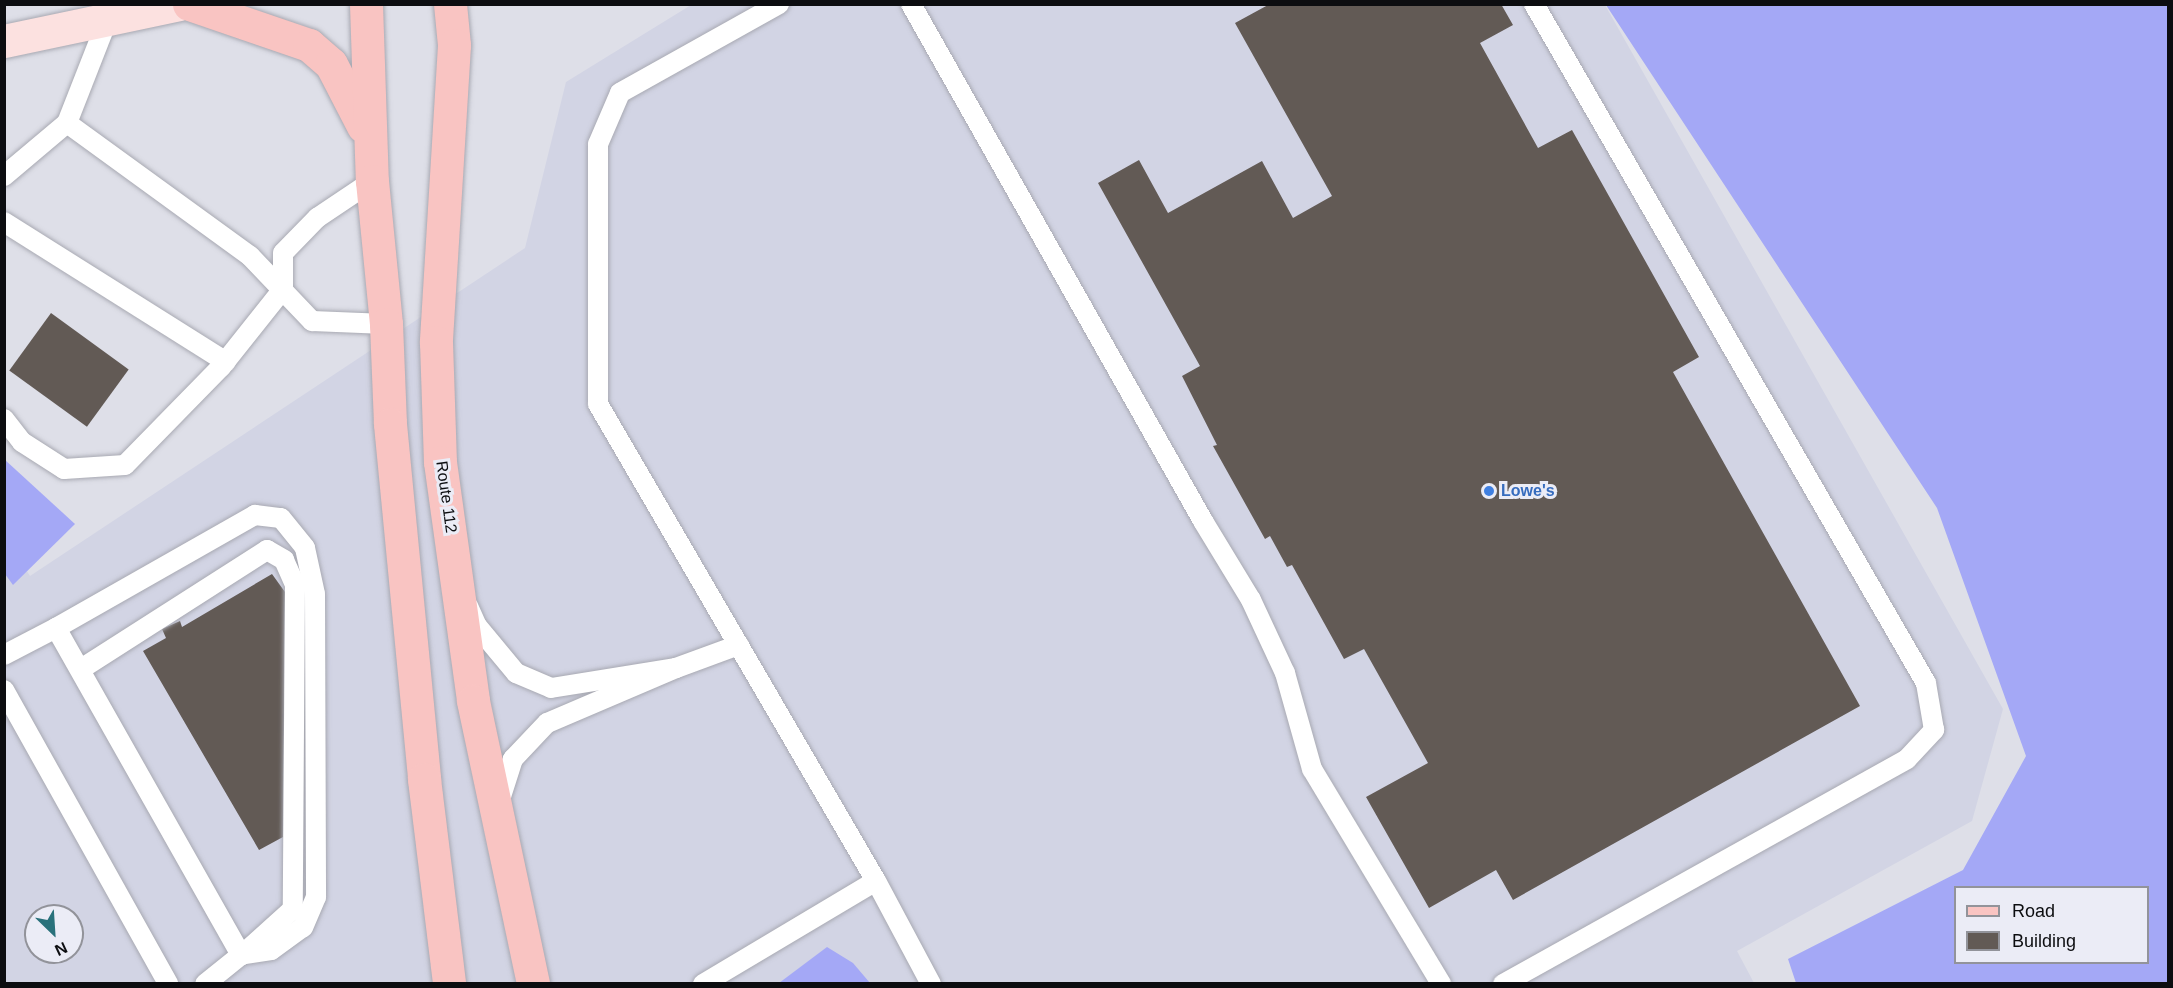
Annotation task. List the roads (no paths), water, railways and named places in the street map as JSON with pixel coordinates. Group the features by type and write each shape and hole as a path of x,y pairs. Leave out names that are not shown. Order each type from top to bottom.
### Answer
{"main road":[{"path":"4,41 179,4"},
{"path":"189,4 309,45 337,73 370,143"},
{"path":"366,4 372,181 386,324 400,538 449,984"},
{"name":"Route 112","path":"450,4 454,45 436,342 440,462 473,701 494,817 533,984"}],"lane":[{"path":"780,4 620,93 598,144 597,404 739,645 846,836 876,881 932,984"},
{"path":"910,4 1203,521 1251,600 1285,673 1312,769 1441,984"},
{"path":"1503,984 1907,759 1934,730 1926,683 1534,4"},
{"path":"4,176 67,123 107,21"},
{"path":"67,123 249,256 312,321 386,324"},
{"path":"4,419 21,442 64,469 125,465 226,362 283,289 283,253 318,218 372,181"},
{"path":"4,222 226,362"},
{"path":"4,654 56,628 255,515 280,518 305,548 315,594 316,897 303,927 271,950 241,955"},
{"path":"81,669 267,550 285,560 296,585 293,909 205,984"},
{"path":"458,585 477,626 516,673 552,688 676,668"},
{"path":"56,628 241,955"},
{"path":"494,817 513,759 547,723 676,668 739,645"},
{"path":"4,690 168,984"},
{"path":"703,984 876,881"}],"place":[{"name":"Lowe's","path":"1489,491"}]}
